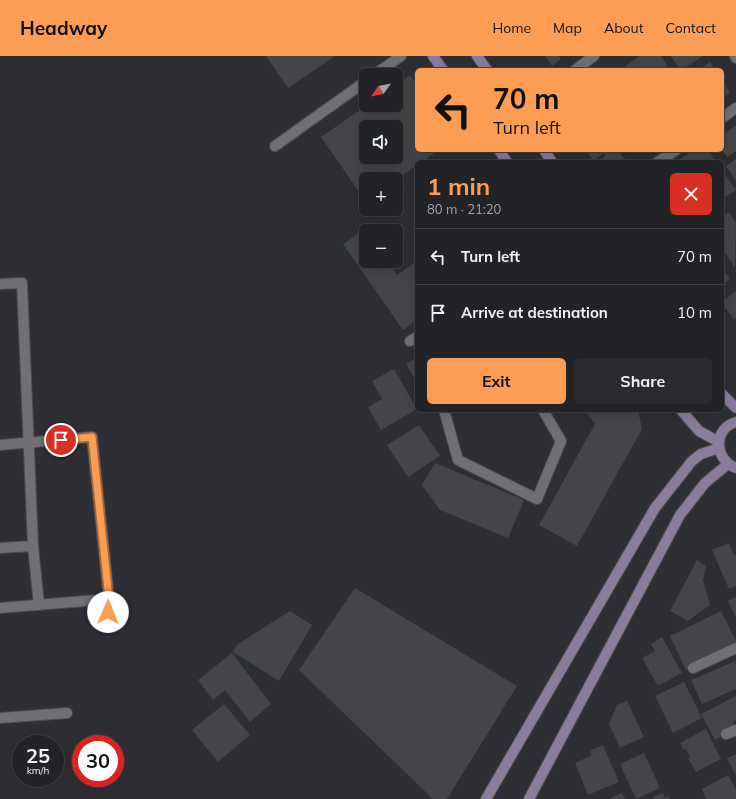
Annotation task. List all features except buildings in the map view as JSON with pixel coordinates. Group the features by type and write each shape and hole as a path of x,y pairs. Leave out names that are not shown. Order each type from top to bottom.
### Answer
{"street":[{"path":"384,68 401,56"},
{"path":"433,56 442,68"},
{"path":"477,56 486,68"},
{"path":"578,68 594,56"},
{"path":"275,146 359,86"},
{"path":"724,117 736,108"},
{"path":"661,160 673,152"},
{"path":"0,284 22,283 33,546 39,604"},
{"path":"724,396 736,408"},
{"path":"445,412 458,460 537,499 561,440 544,412"},
{"path":"682,412 699,431 719,445"},
{"path":"529,799 680,515 705,483 732,466 721,454 719,445 721,434 726,427 736,422"},
{"path":"0,445 92,437 109,599 106,626"},
{"path":"486,799 655,508 692,461 700,454 719,445"},
{"path":"0,548 33,546"},
{"path":"0,608 109,599"},
{"path":"693,668 736,648"},
{"path":"0,718 67,713"},
{"path":"726,734 736,730"}],"route":[{"path":"61,440 92,437 109,599 108,612"}]}
